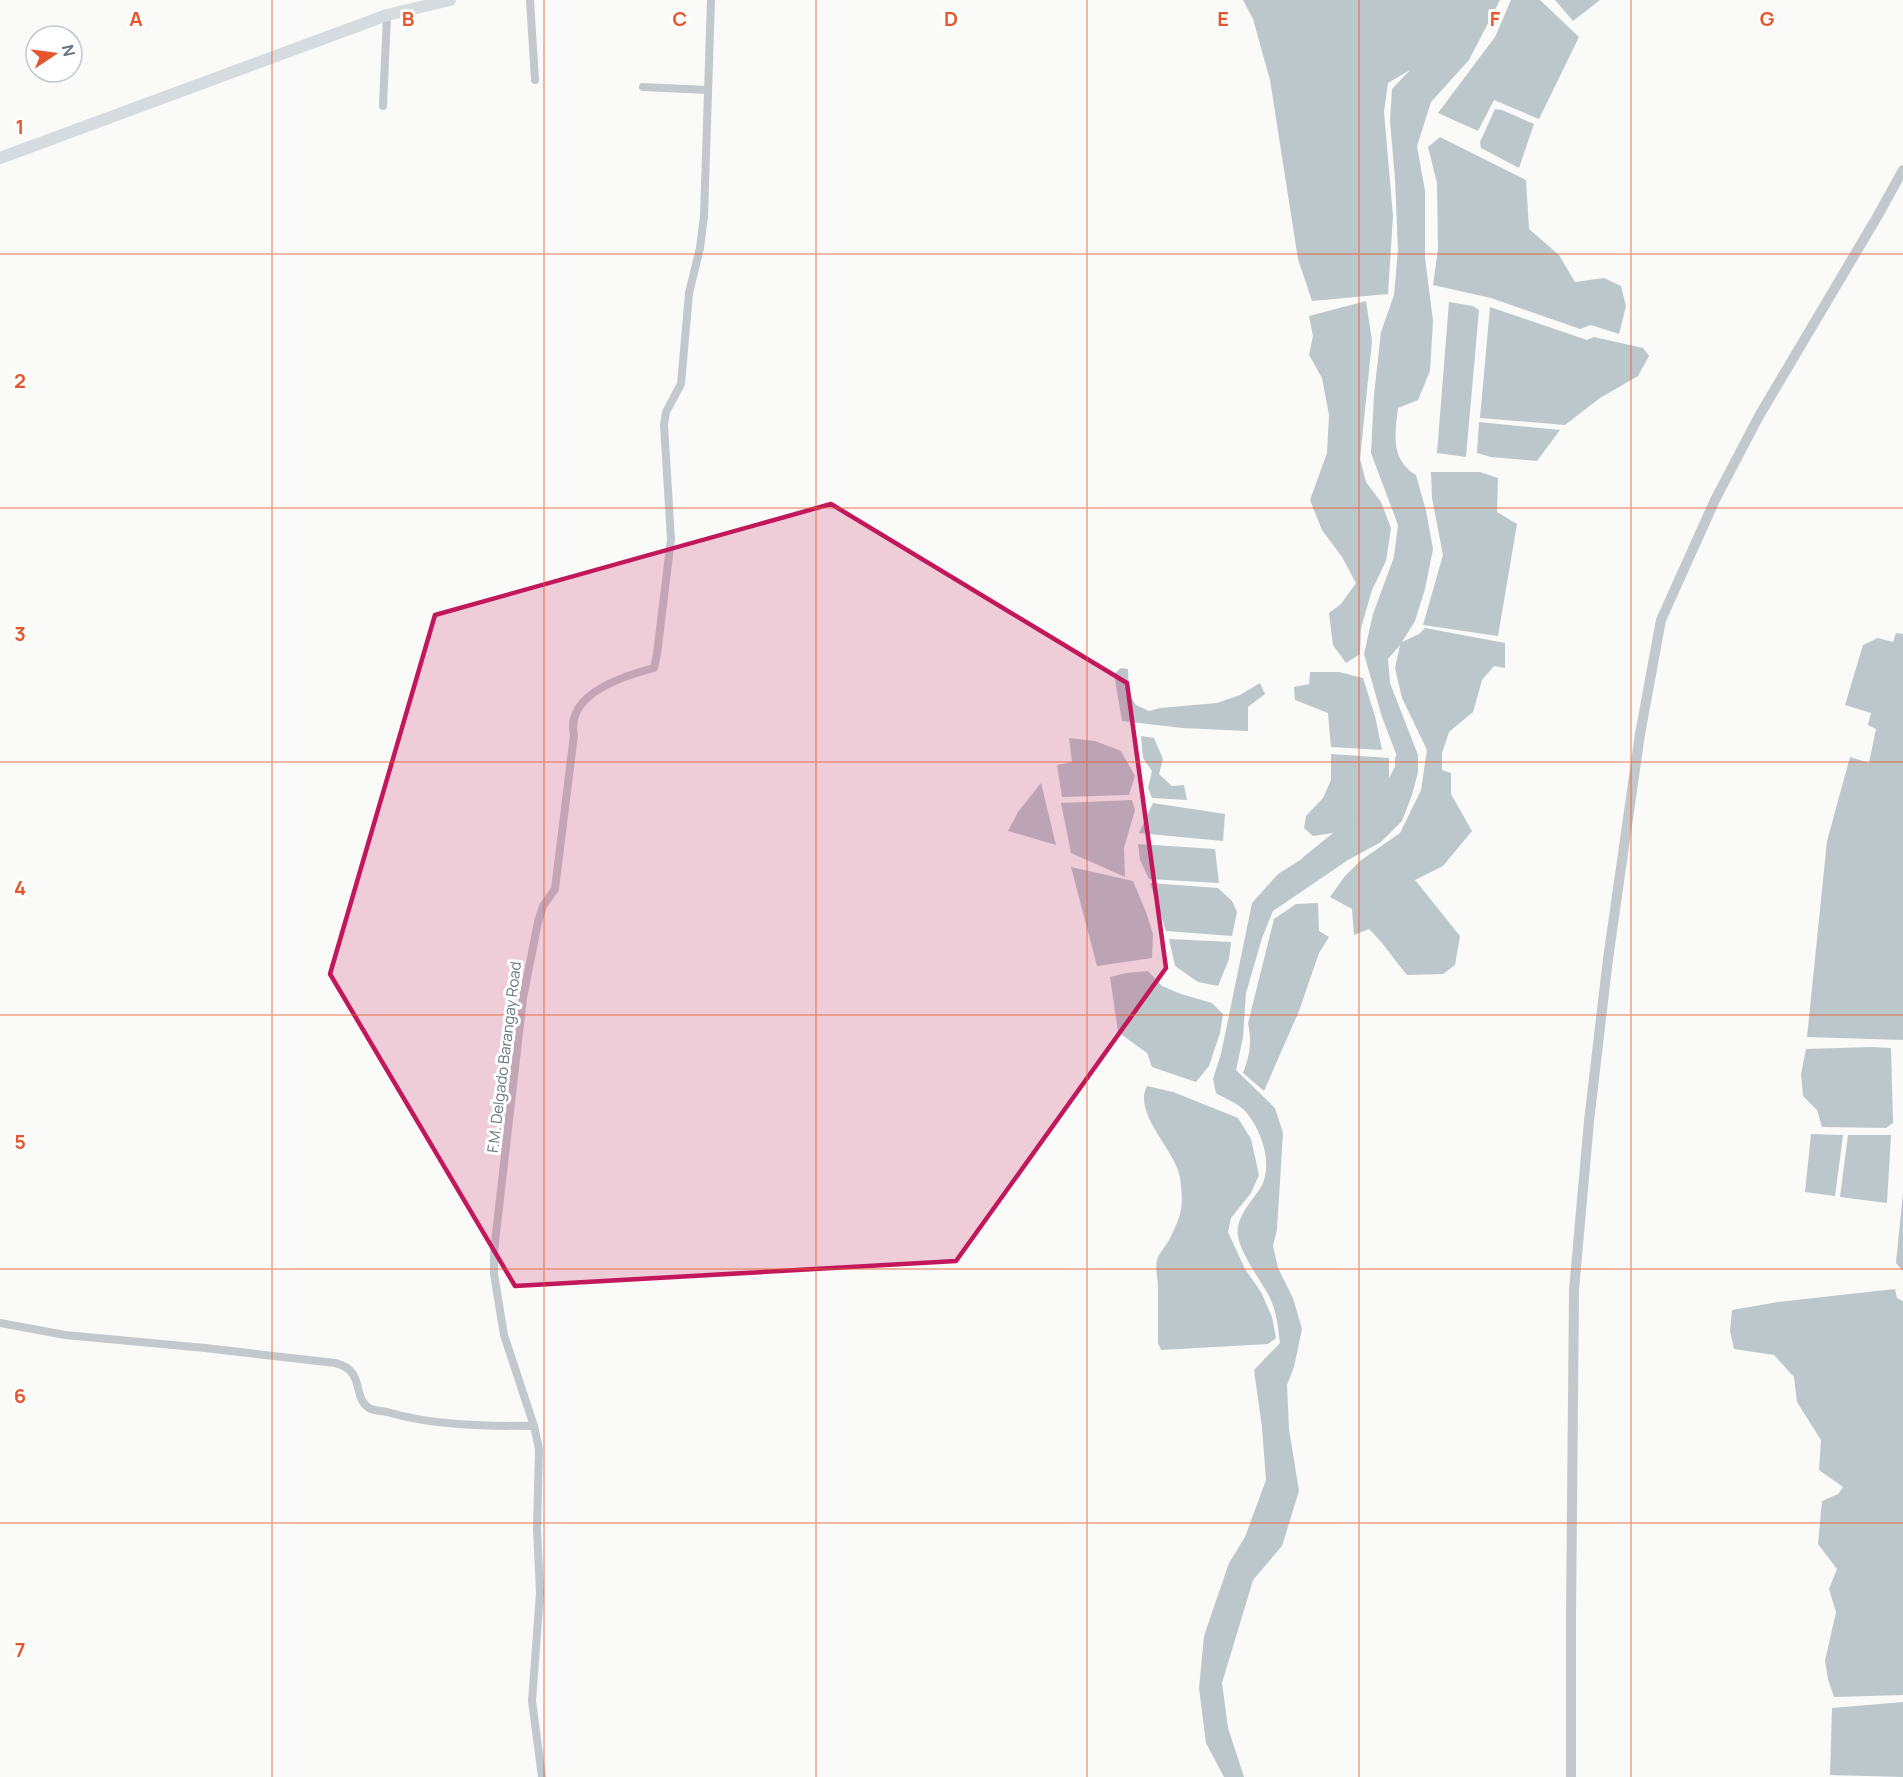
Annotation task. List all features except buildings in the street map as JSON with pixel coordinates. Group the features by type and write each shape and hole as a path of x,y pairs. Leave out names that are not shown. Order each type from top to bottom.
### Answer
{"main road":[{"path":"0,158 387,15 450,0"}],"street":[{"path":"530,0 535,80"},
{"name":"F.M. Delgado Barangay Road","path":"542,1777 532,1701 540,1593 537,1529 539,1449 534,1426 504,1335 494,1274 494,1251 522,998 540,914 555,889 575,713 586,699 611,682 654,668 657,654 671,539 664,425 666,412 681,384 690,293 704,216 711,0"},
{"path":"383,106 387,15"},
{"path":"643,87 708,90"},
{"path":"1571,1777 1574,1290 1589,1121 1608,959 1640,734 1661,620 1715,500 1759,416 1903,170"},
{"path":"0,1323 65,1335 335,1363 348,1367 355,1377 365,1404 372,1409 406,1418 477,1425 534,1426"}],"highlighted area":[{"path":"831,504 1127,683 1166,968 956,1261 515,1286 330,974 435,615"}],"shaded area":[{"path":"1243,0 1500,0 1469,60 1431,102 1417,146 1425,191 1425,258 1433,321 1430,371 1418,400 1398,408 1396,445 1402,461 1416,475 1433,549 1425,589 1415,621 1402,642 1419,634 1425,628 1505,643 1505,668 1494,666 1482,680 1473,712 1449,732 1442,753 1442,770 1451,773 1451,794 1472,831 1443,866 1415,880 1460,936 1455,965 1443,974 1407,975 1369,929 1354,935 1352,909 1330,897 1345,876 1360,861 1400,833 1421,790 1427,750 1402,698 1395,668 1400,645 1388,659 1390,683 1418,755 1418,772 1402,821 1381,842 1348,860 1273,911 1262,938 1246,993 1243,1037 1236,1070 1275,1108 1283,1133 1277,1229 1273,1246 1278,1268 1293,1298 1302,1329 1294,1367 1287,1385 1289,1429 1299,1491 1282,1546 1253,1580 1222,1683 1228,1728 1244,1777 1224,1777 1206,1743 1199,1688 1204,1636 1229,1563 1245,1537 1266,1480 1254,1370 1280,1343 1271,1299 1246,1258 1238,1236 1242,1216 1265,1178 1264,1147 1256,1126 1244,1110 1216,1093 1213,1079 1221,1054 1252,903 1278,874 1308,855 1345,845 1375,821 1398,796 1398,759 1382,717 1364,654 1373,614 1394,557 1398,525 1371,453 1381,332 1394,295 1398,250 1390,121 1392,89 1410,70 1388,83 1384,112 1393,216 1388,294 1312,301 1298,259 1270,80 1253,19"},
{"path":"1511,0 1540,0 1579,37 1539,119 1494,100 1478,131 1438,113 1495,37"},
{"path":"1555,0 1600,0 1573,21"},
{"path":"1495,109 1534,124 1519,168 1481,148 1480,142"},
{"path":"1440,137 1526,180 1529,229 1559,255 1575,282 1604,278 1621,286 1626,306 1619,334 1591,325 1580,329 1491,298 1433,285 1438,249 1437,183 1428,147"},
{"path":"1366,301 1372,341 1360,459 1366,482 1381,502 1391,528 1386,561 1372,590 1361,628 1360,654 1346,663 1333,645 1329,613 1341,604 1356,583 1342,557 1322,530 1310,500 1327,453 1329,415 1322,378 1309,355 1313,336 1309,316"},
{"path":"1449,302 1473,306 1479,310 1466,457 1437,453"},
{"path":"1490,307 1587,340 1594,337 1643,348 1649,356 1638,376 1600,398 1565,425 1480,418"},
{"path":"1479,422 1560,430 1537,461 1491,457 1477,453"},
{"path":"1431,472 1480,472 1498,478 1497,512 1517,524 1498,636 1423,625 1443,555 1432,498"},
{"path":"1896,633 1903,634 1903,1040 1807,1037 1827,841 1850,757 1869,763 1876,729 1868,725 1871,713 1845,705 1863,645 1878,638 1893,642"},
{"path":"1121,668 1128,669 1129,694 1136,705 1149,711 1217,703 1240,695 1260,683 1265,694 1248,707 1248,731 1182,728 1122,721 1114,674"},
{"path":"1310,672 1339,672 1363,678 1375,716 1382,750 1331,747 1328,713 1295,700 1294,687 1309,684"},
{"path":"1141,736 1154,738 1163,759 1159,774 1172,786 1184,785 1187,800 1152,798 1148,788 1152,771 1143,758"},
{"path":"1069,738 1095,741 1121,751 1135,776 1129,795 1062,797 1057,765 1072,762"},
{"path":"1331,754 1389,758 1389,783 1379,808 1339,832 1313,836 1304,828 1306,816 1323,798 1331,780"},
{"path":"1041,783 1056,845 1008,831 1018,812"},
{"path":"1132,800 1135,810 1124,848 1125,877 1071,853 1061,803"},
{"path":"1153,803 1225,814 1223,841 1139,833"},
{"path":"1138,844 1215,849 1219,883 1149,879 1140,860"},
{"path":"1071,867 1133,881 1153,934 1152,958 1097,966"},
{"path":"1150,883 1218,888 1232,901 1237,912 1232,936 1166,931"},
{"path":"1318,903 1319,931 1329,937 1319,953 1299,1011 1264,1091 1243,1073 1250,1048 1248,1023 1274,919 1296,904"},
{"path":"1169,939 1231,942 1229,959 1218,986 1198,982 1175,966"},
{"path":"1148,971 1162,986 1212,1003 1223,1014 1220,1033 1209,1066 1196,1082 1152,1067 1147,1053 1118,1032 1110,977"},
{"path":"1891,1048 1893,1123 1886,1128 1822,1127 1817,1110 1803,1096 1801,1074 1806,1049"},
{"path":"1147,1086 1173,1092 1238,1118 1251,1139 1259,1175 1251,1193 1231,1218 1228,1232 1245,1269 1261,1292 1272,1317 1276,1338 1268,1344 1161,1350 1158,1343 1156,1263 1177,1224 1182,1196 1177,1168 1145,1108 1144,1097"},
{"path":"1811,1134 1843,1135 1835,1196 1805,1192"},
{"path":"1848,1135 1891,1135 1887,1203 1840,1197"},
{"path":"1903,1193 1903,1271 1896,1263"},
{"path":"1895,1289 1897,1298 1903,1301 1903,1695 1834,1697 1825,1661 1836,1612 1829,1589 1837,1569 1818,1544 1822,1501 1838,1494 1843,1487 1819,1470 1821,1440 1797,1402 1794,1377 1774,1355 1734,1349 1730,1331 1732,1310 1778,1302"},
{"path":"1903,1702 1903,1777 1830,1775 1832,1708"}],"waterway":[{"path":"1309,864 1387,801 1404,769 1404,760"}]}
